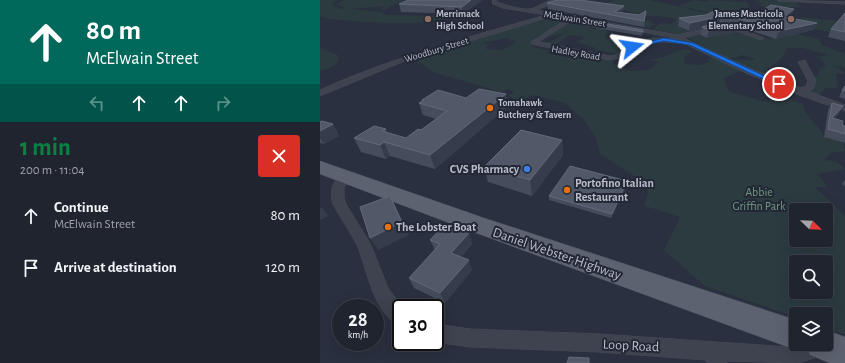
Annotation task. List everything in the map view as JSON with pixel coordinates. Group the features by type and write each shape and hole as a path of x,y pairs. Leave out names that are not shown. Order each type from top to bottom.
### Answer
{"main road":[{"name":"Daniel Webster Highway","path":"320,167 476,224 789,333"}],"street":[{"name":"McElwain Street","path":"495,0 494,2 498,5 675,36 751,72 799,92 845,108"},
{"path":"530,10 545,5 552,0"},
{"path":"780,0 845,3"},
{"name":"Woodbury Street","path":"320,93 358,75 388,64 555,14"},
{"name":"Hadley Road","path":"573,17 533,43 610,58 622,56 632,47 675,36"},
{"path":"675,36 719,27 737,29 761,38"},
{"name":"Hadley Road","path":"664,40 691,44"},
{"path":"799,92 810,87 812,81 802,62"},
{"path":"347,177 338,187 336,192 364,245 376,281 392,306"},
{"name":"Loop Road","path":"444,334 470,338 715,356 790,356 812,351"}],"green space":[{"path":"320,0 337,0 332,4 341,9 345,8 337,4 343,0 404,0 384,10 380,10 385,6 350,9 381,12 385,15 453,16 441,20 408,23 352,21 323,18 325,17 320,17"},
{"path":"614,0 650,0 819,39 822,45 845,54 845,68 833,65 845,73 836,74 838,88 826,88 818,96 812,95 806,89 812,79 819,74 819,69 826,65 819,57 828,55 803,48 787,48 784,55 774,65 767,69 786,81 776,80 732,60 755,59 744,55 728,59 686,37 698,35 708,39 735,30 743,33 734,34 774,38 752,27 743,30 735,28 743,25 691,22 682,29 693,33 679,35 653,29 661,23 671,24 676,20 662,16 649,16 635,19 652,21 651,23 655,24 649,28 615,22 618,21 603,20 613,17 628,17 637,14 604,4"},
{"path":"694,0 708,2 707,0 747,2 751,11 737,18 679,6"},
{"path":"755,1 795,1 801,7 763,7 760,5 762,3"},
{"name":"Abbie Griffin Park","path":"559,16 568,20 541,37 535,36 538,37 530,43 532,47 550,51 546,53 569,58 579,54 601,60 605,58 614,61 613,64 622,65 628,71 649,70 658,62 651,60 685,49 693,51 685,56 684,64 700,65 710,61 708,59 715,57 741,69 741,71 724,78 729,92 768,102 773,99 778,101 790,100 803,104 806,113 824,137 843,142 845,151 831,153 824,160 836,161 845,169 818,174 828,187 815,187 832,203 789,203 789,247 833,247 833,204 845,216 845,335 833,331 833,307 789,307 789,315 705,286 664,250 680,217 645,206 648,192 639,179 600,154 596,138 583,119 565,103 533,95 516,102 509,95 514,93 509,89 501,92 433,72 413,58 454,44","holes":["508,38 510,41 515,40 515,43 502,50 486,49 486,47 490,44 481,43"]},
{"path":"801,17 839,21 829,32 792,25"},
{"path":"585,20 590,22 585,26 593,29 601,27 606,30 605,31 610,32 604,37 615,40 632,39 639,41 655,36 658,39 647,41 619,54 594,50 596,48 577,42 584,37 570,35 553,46 536,41 570,21 571,23 579,24","holes":["564,33 550,42 541,42 546,38"]},
{"path":"320,47 338,55 339,59 333,66 320,71"}],"building":[{"path":"408,0 471,0 462,7 399,4"},
{"path":"557,0 580,0 624,6 615,12 639,15 646,11 644,21 547,3"},
{"path":"771,5 794,9 784,17 817,23 779,31 741,19 721,16 690,23 679,18 706,15 714,11 750,18"},
{"path":"845,13 845,32 831,29"},
{"path":"573,18 643,30 643,32 585,22 587,22"},
{"path":"721,22 738,24 709,30 702,27"},
{"path":"479,89 506,94 430,155 384,142 380,145 354,138 374,126 386,129 382,131 406,138 418,129 421,130 447,111 419,103 424,100 422,100 438,90 466,98"},
{"path":"832,103 843,106 832,118 843,121 842,125 845,126 845,134 828,129"},
{"path":"322,121 333,124 320,131 320,122"},
{"path":"521,130 562,140 530,180 484,167"},
{"path":"570,166 627,181 612,214 549,196"},
{"path":"390,196 402,222 370,238 360,207"},
{"path":"445,224 469,233 451,253 469,260 440,293 409,278 440,244 430,240"},
{"path":"569,357 589,358 589,363 567,363"}],"place":[{"name":"Merrimack High School","path":"428,19"},
{"name":"James Mastricola Elementary School","path":"791,19"},
{"name":"Tomahawk Butchery & Tavern","path":"490,108"},
{"name":"CVS Pharmacy","path":"527,169"},
{"name":"Portofino Italian Restaurant","path":"567,190"},
{"name":"The Lobster Boat","path":"388,227"}],"route":[{"path":"632,47 664,40 691,44 779,84"}]}
